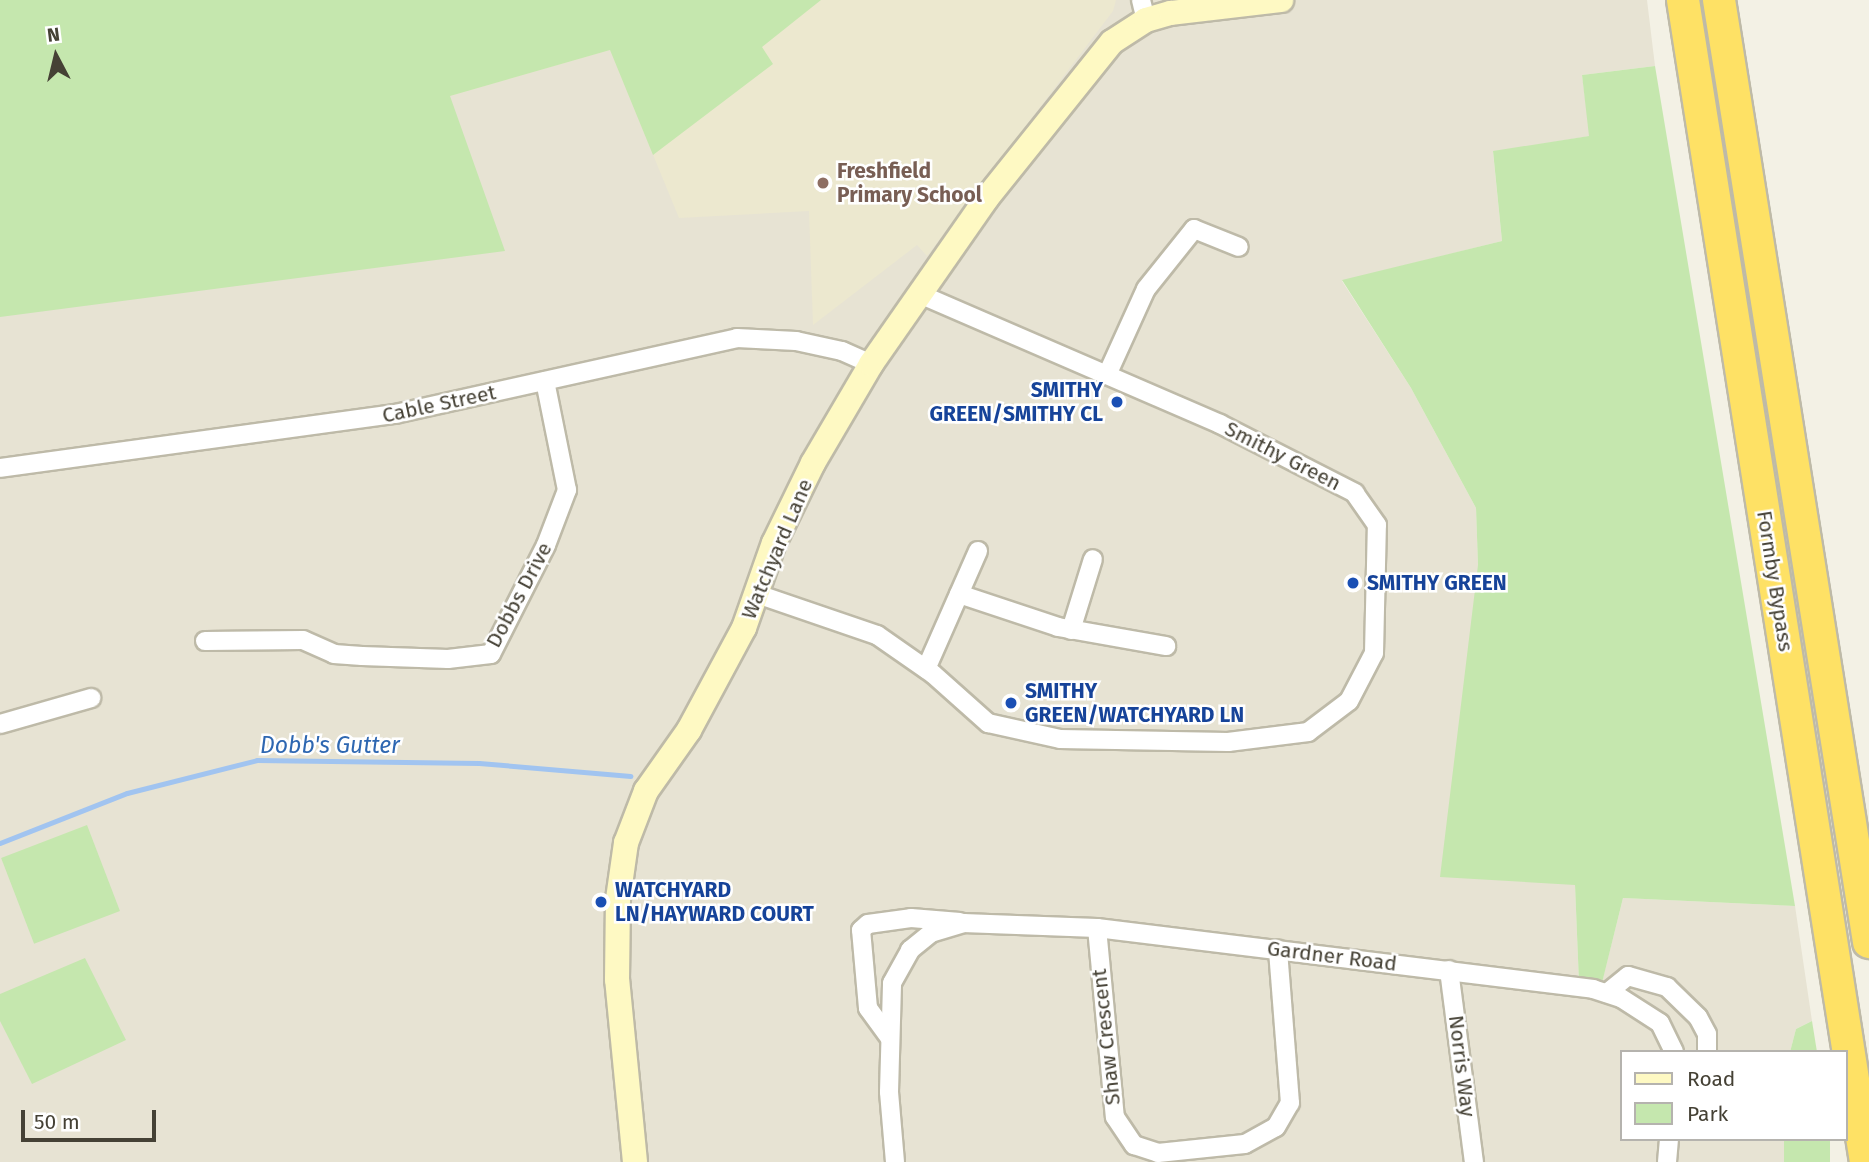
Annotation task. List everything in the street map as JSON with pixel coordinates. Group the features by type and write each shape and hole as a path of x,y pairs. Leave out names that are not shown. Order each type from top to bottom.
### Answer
{"highway":[{"name":"Formby Bypass","path":"1683,0 1866,1162"},
{"name":"Formby Bypass","path":"1719,0 1869,942"}],"street":[{"name":"Watchyard Lane","path":"635,1162 617,980 618,899 626,844 646,791 689,730 757,594 774,543 813,463 871,364 919,294 1065,96 1144,10 1171,13 1281,0"},
{"path":"1107,375 1146,289 1194,229 1239,247"},
{"name":"Smithy Green","path":"757,594 877,635 926,669 988,723 1060,738 1228,742 1294,734 1308,732 1349,701 1374,653 1377,525 1355,493 1220,424 919,294"},
{"name":"Cable Street","path":"0,468 395,414 737,338 796,341 842,351 871,364"},
{"name":"Dobbs Drive","path":"205,642 303,640 334,654 362,656 448,659 491,654 546,545 567,490 545,381"},
{"path":"926,669 978,551"},
{"path":"1071,629 1093,559"},
{"path":"958,594 1071,629 1166,646"},
{"path":"0,724 91,698"},
{"name":"Gardner Road","path":"889,1037 868,1008 862,930 868,924 911,918 963,923 1097,928 1449,970 1606,993 1660,1023 1673,1050"},
{"name":"Gardner Road","path":"895,1162 889,1037 892,984 910,950 931,933 963,923"},
{"name":"Shaw Crescent","path":"1097,928 1115,1117 1134,1145 1158,1153 1245,1144 1276,1127 1290,1103 1278,949"},
{"name":"Norris Way","path":"1449,970 1474,1162"},
{"path":"1606,993 1628,976 1667,987 1698,1017 1707,1034 1707,1050"},
{"path":"1667,1162 1670,1141"}],"shaded area":[{"path":"0,0 1647,0 1655,66 1582,75 1590,136 1493,152 1502,241 1342,281 1411,388 1476,508 1478,565 1575,885 1579,983 1601,986 1623,898 1795,906 1812,1021 1796,1029 1791,1050 1620,1050 1620,1141 1784,1141 1785,1162 0,1162"},
{"name":"Freshfield Primary School","path":"570,0 1116,0 1113,11 927,256 917,245 813,325 809,211 679,218 610,50 450,96"}],"green space":[{"path":"0,0 821,0 762,47 773,64 653,155 610,50 450,96 505,251 0,317"},
{"path":"1655,66 1795,906 1623,898 1601,987 1579,983 1575,885 1440,877 1478,565 1476,508 1411,388 1342,280 1502,241 1493,151 1589,136 1582,75"},
{"path":"87,825 120,911 34,944 1,858"},
{"path":"85,958 126,1040 32,1084 0,1021 0,994"},
{"path":"1812,1021 1817,1050 1791,1050 1796,1029"},
{"path":"1784,1141 1830,1141 1830,1162 1784,1162"}],"waterway":[{"name":"Dobb's Gutter","path":"0,843 127,793 257,760 479,763 630,776"}],"place":[{"name":"Freshfield Primary School","path":"823,183"},
{"name":"SMITHY GREEN/SMITHY CL","path":"1117,402"},
{"name":"SMITHY GREEN","path":"1353,583"},
{"name":"SMITHY GREEN/WATCHYARD LN","path":"1011,703"},
{"name":"WATCHYARD LN/HAYWARD COURT","path":"601,902"}]}
